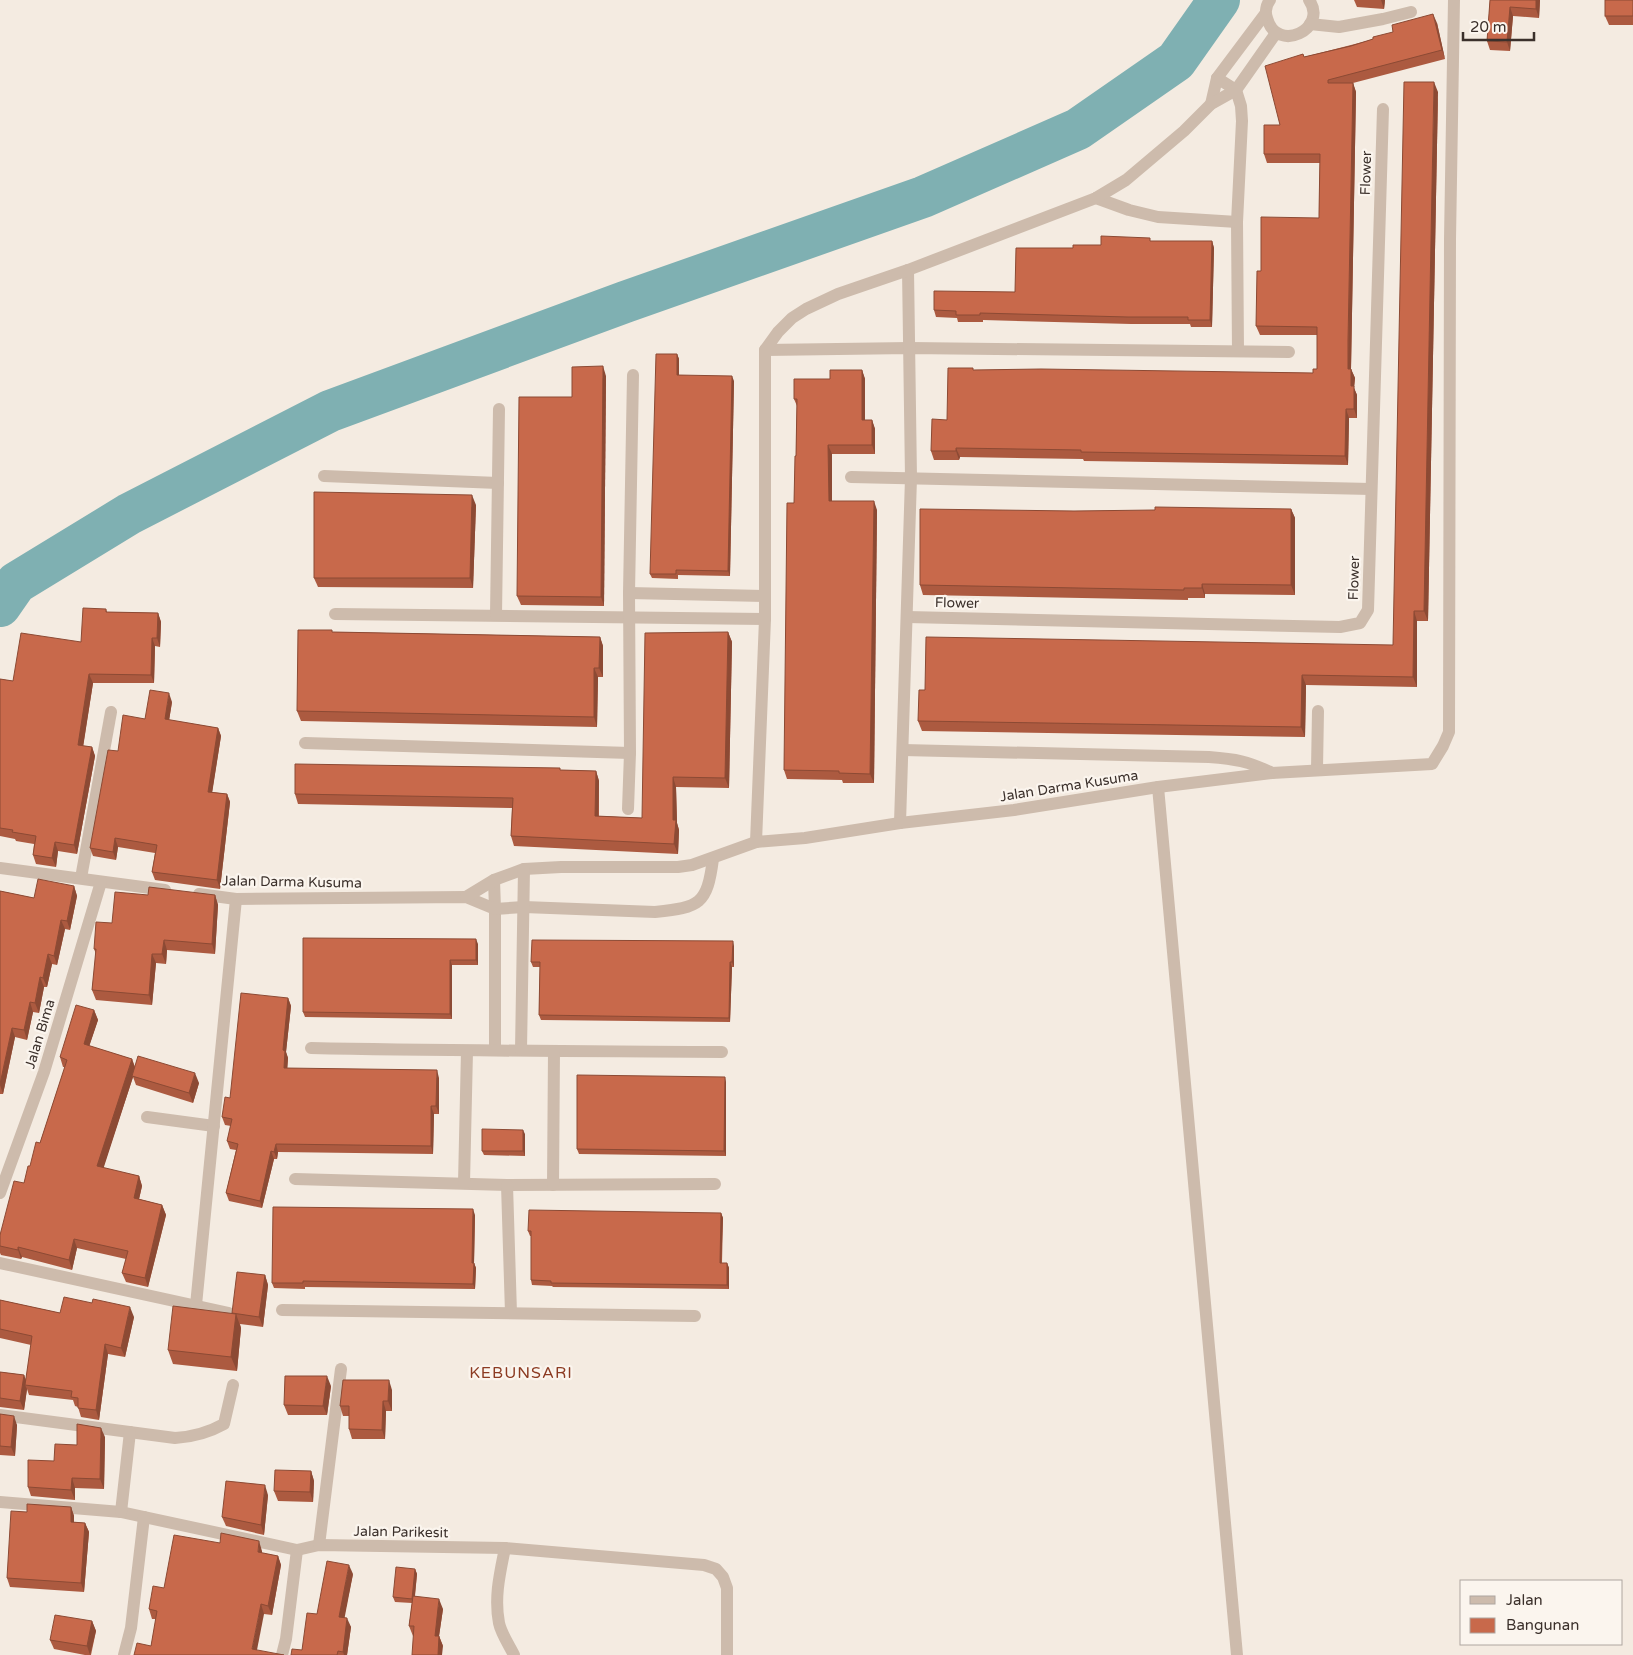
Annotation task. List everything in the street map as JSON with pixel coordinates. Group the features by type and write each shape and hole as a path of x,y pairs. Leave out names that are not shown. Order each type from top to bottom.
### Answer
{"street":[{"path":"1211,104 1217,78 1265,14 1270,0"},
{"name":"Jalan Darma Kusuma","path":"466,897 494,880 524,869 561,867 678,867 692,865 756,842 805,838 900,823 1014,810 1158,787 1317,769 1432,764 1443,746 1448,732 1450,239 1454,0"},
{"path":"1265,14 1268,24 1276,32 1283,36 1298,35 1305,31 1313,17 1311,1"},
{"path":"1310,24 1338,27 1383,20 1411,12"},
{"path":"756,842 765,619 765,350 778,332 792,318 806,309 838,294 908,270 1096,198 1126,180 1184,131 1211,104 1236,90 1276,32"},
{"path":"1217,78 1236,90 1242,120 1237,222 1238,351"},
{"name":"Flower","path":"907,617 1340,627 1360,623 1368,610 1383,109"},
{"path":"1096,198 1129,210 1158,216 1237,222"},
{"path":"900,823 911,478 908,270"},
{"path":"765,350 910,348 1288,352"},
{"path":"628,809 633,375"},
{"path":"496,615 499,409"},
{"path":"324,476 498,483"},
{"path":"851,477 1371,490"},
{"path":"629,593 765,596"},
{"path":"335,614 765,619"},
{"path":"1317,769 1318,711"},
{"path":"81,878 111,712"},
{"path":"305,743 630,753"},
{"path":"903,750 1209,757 1235,759 1251,763 1272,773"},
{"path":"1158,787 1237,1655"},
{"name":"Jalan Darma Kusuma","path":"0,868 236,899 466,897 495,908 524,907 655,912 676,910 701,900 708,889 713,858"},
{"path":"521,1050 524,869"},
{"path":"494,880 495,1050"},
{"name":"Jalan Bima","path":"0,1193 44,1072 101,882"},
{"path":"196,1305 236,899"},
{"path":"310,1048 722,1052"},
{"path":"464,1183 467,1051"},
{"path":"554,1051 554,1185"},
{"path":"147,1118 214,1126"},
{"path":"294,1179 507,1185 715,1184"},
{"path":"507,1185 511,1313"},
{"path":"0,1263 229,1313"},
{"path":"282,1310 695,1316"},
{"path":"319,1545 341,1369"},
{"path":"0,1415 175,1438 194,1436 224,1424 233,1385"},
{"path":"121,1512 130,1432"},
{"name":"Jalan Parikesit","path":"0,1502 121,1512 297,1550 319,1545 505,1548 704,1565 716,1569 723,1577 727,1588 726,1655"},
{"path":"124,1655 131,1628 144,1516"},
{"path":"505,1548 498,1582 499,1624 514,1655"},
{"path":"282,1655 286,1639 297,1550"}],"building":[{"path":"1490,0 1536,0 1536,9 1510,7 1507,42 1487,41"},
{"path":"1605,0 1633,0 1633,16 1605,16"},
{"path":"1433,14 1442,50 1328,80 1328,83 1353,83 1348,369 1351,369 1351,386 1354,386 1354,409 1346,409 1345,456 956,448 956,451 931,451 932,419 947,420 948,368 973,368 973,370 1041,369 1313,373 1313,369 1317,369 1317,327 1256,326 1257,271 1261,271 1261,217 1319,218 1320,154 1264,154 1264,125 1280,125 1265,66 1303,54 1304,57 1351,46 1373,39 1373,37 1393,32 1392,25"},
{"path":"1404,82 1434,82 1424,611 1414,611 1413,677 1302,675 1301,727 918,721 919,690 925,690 926,637 1393,645"},
{"path":"1101,236 1150,238 1150,241 1212,241 1210,320 1188,320 1188,317 980,313 980,315 956,315 956,311 934,310 934,291 1015,292 1016,248 1073,248 1073,245 1101,245"},
{"path":"656,354 677,354 677,375 732,376 728,571 676,570 676,574 650,574"},
{"path":"603,366 601,597 517,596 519,397 572,397 572,367"},
{"path":"830,370 862,370 862,420 872,420 872,445 828,445 829,501 874,501 870,774 839,773 839,771 784,770 787,503 794,503 796,456 797,399 794,399 794,379 830,379"},
{"path":"314,492 472,495 470,578 314,578"},
{"path":"1155,507 1291,509 1291,585 1202,584 1202,588 1184,588 1184,590 920,585 920,509 1074,511 1155,510"},
{"path":"83,608 106,609 106,612 158,613 157,638 152,638 151,675 89,674 78,745 92,747 74,845 55,842 52,858 33,855 36,836 0,828 0,679 13,681 21,633 81,642"},
{"path":"298,630 600,637 599,668 594,668 594,717 297,711"},
{"path":"728,632 725,778 673,777 673,820 676,820 674,844 511,836 513,798 295,794 295,764 560,768 560,770 596,771 595,816 642,818 645,633"},
{"path":"150,690 169,693 165,719 218,728 208,792 227,794 217,880 152,872 157,845 115,838 113,852 90,848 108,750 118,751 123,715 145,719"},
{"path":"38,879 74,886 67,921 61,920 54,956 48,954 43,978 40,977 35,1003 30,1002 24,1030 12,1028 0,1084 0,891 34,898"},
{"path":"149,887 215,895 212,944 164,940 162,954 152,954 149,995 92,990 96,949 94,949 96,922 112,923 115,892 148,895"},
{"path":"303,938 476,939 476,960 450,960 450,1014 303,1012"},
{"path":"532,940 733,941 732,962 730,962 729,1018 539,1015 540,962 531,962"},
{"path":"241,993 288,998 283,1050 285,1051 284,1068 437,1070 436,1106 431,1106 431,1146 276,1144 274,1152 271,1151 260,1201 226,1193 238,1144 227,1141 232,1119 222,1117 225,1097 230,1098"},
{"path":"76,1005 94,1010 84,1044 132,1059 97,1166 139,1176 134,1198 162,1205 145,1278 122,1273 128,1251 74,1239 69,1260 18,1247 18,1250 0,1246 0,1235 14,1181 24,1183 36,1142 40,1143 67,1060 60,1057"},
{"path":"138,1056 195,1073 189,1093 132,1076"},
{"path":"577,1075 725,1077 724,1151 577,1149"},
{"path":"482,1129 523,1130 523,1151 482,1151"},
{"path":"273,1207 473,1209 473,1284 303,1281 303,1283 272,1283"},
{"path":"529,1210 721,1213 720,1263 727,1263 727,1285 551,1283 551,1281 531,1280 531,1231 528,1231"},
{"path":"237,1272 265,1275 259,1317 232,1313"},
{"path":"64,1297 92,1303 93,1299 130,1307 121,1348 105,1344 96,1410 78,1408 78,1398 71,1397 72,1391 25,1385 32,1336 0,1329 0,1300 60,1313"},
{"path":"173,1306 236,1314 231,1357 168,1350"},
{"path":"0,1372 24,1375 20,1401 0,1398"},
{"path":"285,1376 327,1376 323,1406 284,1405"},
{"path":"343,1380 389,1380 388,1401 383,1401 382,1430 349,1429 349,1406 340,1406"},
{"path":"0,1414 14,1416 11,1447 0,1446"},
{"path":"77,1424 101,1428 100,1479 72,1478 71,1490 28,1487 28,1460 54,1461 55,1444 77,1445"},
{"path":"275,1470 311,1471 310,1492 274,1491"},
{"path":"226,1481 265,1485 261,1525 222,1517"},
{"path":"27,1504 71,1507 71,1522 85,1523 81,1583 7,1578 11,1511 27,1512"},
{"path":"221,1533 259,1541 258,1552 278,1556 268,1606 261,1604 252,1649 284,1655 134,1655 137,1643 151,1646 157,1611 149,1609 153,1586 164,1588 174,1535 220,1543"},
{"path":"327,1561 349,1565 339,1617 347,1618 343,1652 338,1651 337,1655 291,1655 292,1649 302,1650 307,1613 317,1614"},
{"path":"396,1567 415,1569 412,1599 393,1597"},
{"path":"413,1596 439,1599 435,1636 439,1636 438,1655 412,1655 414,1626 409,1626"},
{"path":"55,1615 92,1621 87,1646 50,1640"}],"waterway":[{"path":"0,606 16,583 129,514 330,411 625,302 923,197 1078,129 1176,61 1219,0"}],"district":[{"name":"KEBUNSARI","path":"521,1373"}]}
